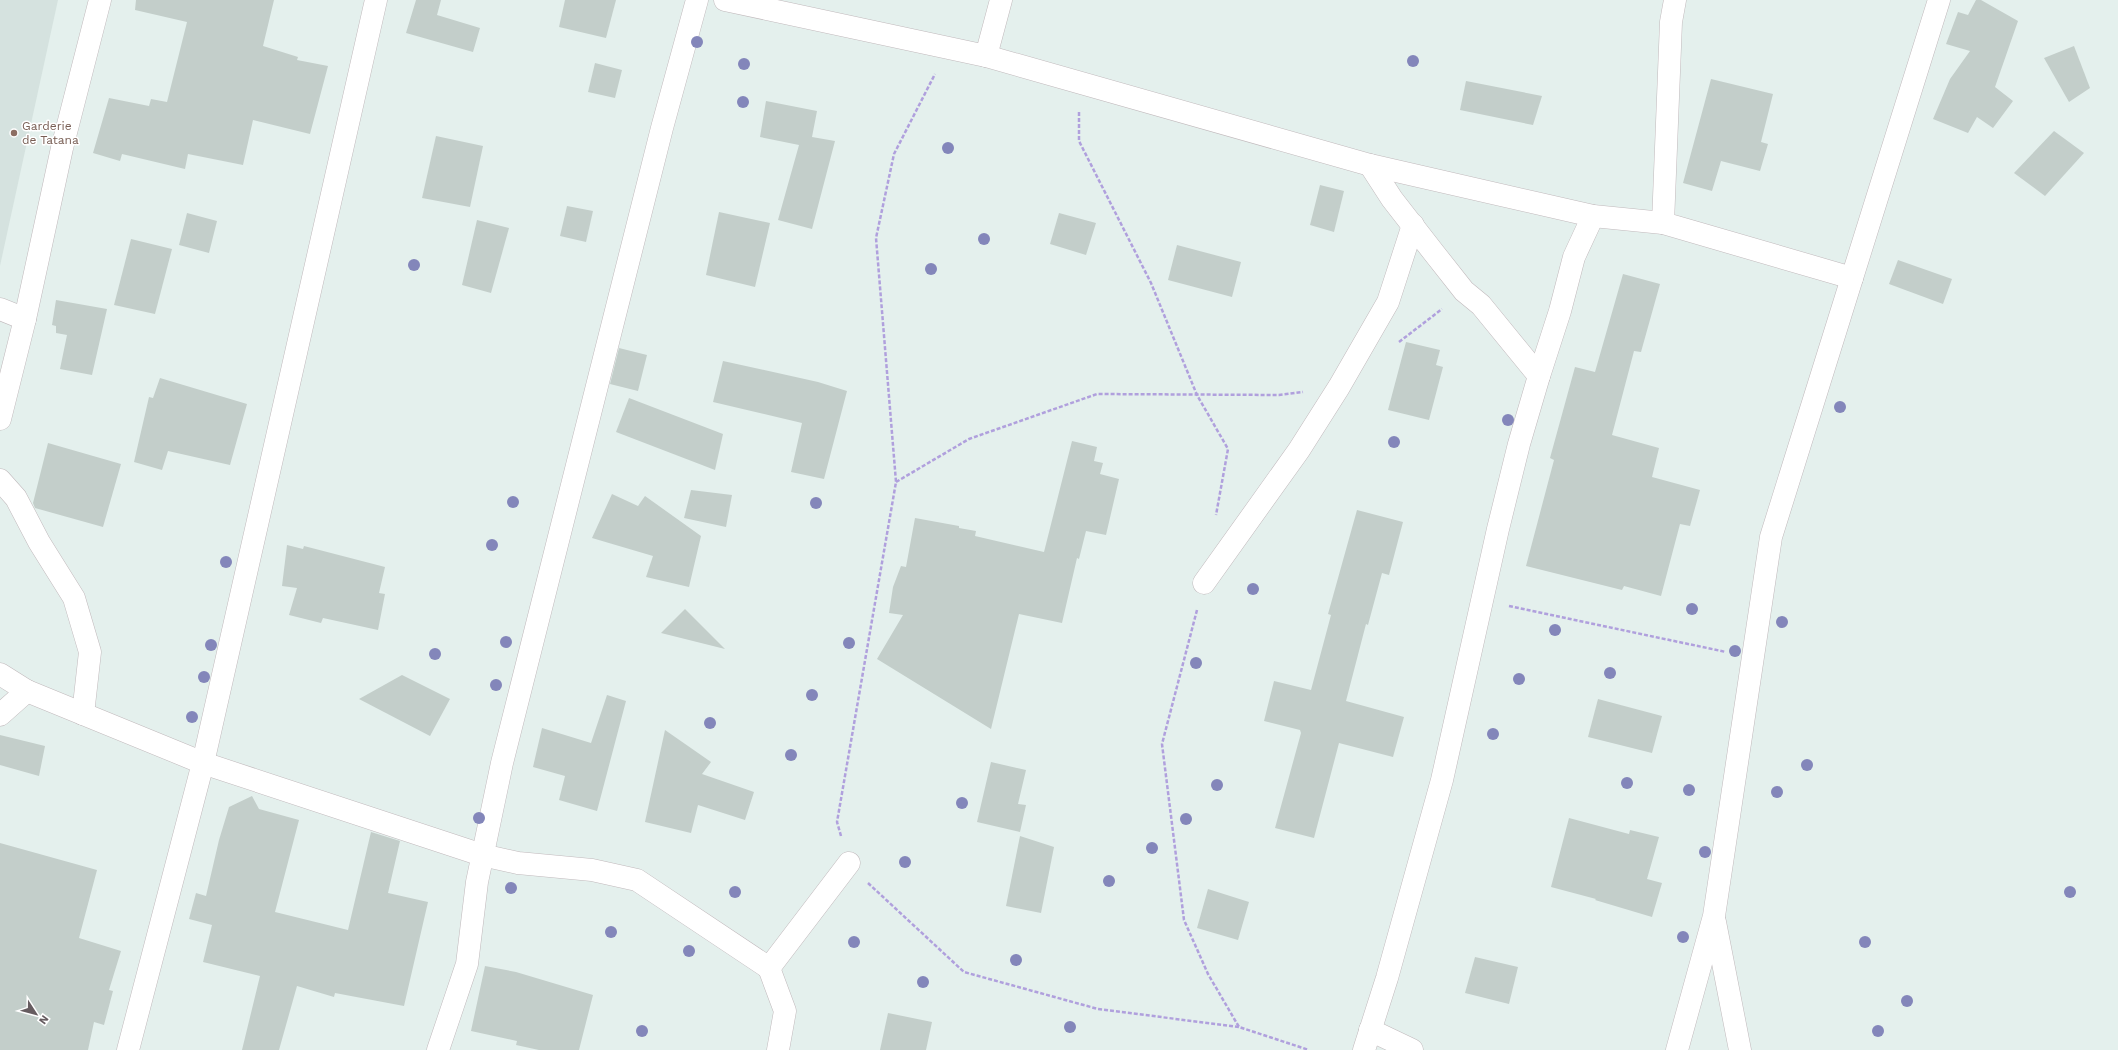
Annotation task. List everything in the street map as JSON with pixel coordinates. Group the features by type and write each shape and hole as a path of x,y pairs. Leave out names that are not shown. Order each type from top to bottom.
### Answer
{"street":[{"path":"0,419 25,319 62,148 100,0"},
{"path":"128,1050 203,763 376,0"},
{"path":"438,1050 467,964 482,855 502,762 660,136 698,0"},
{"path":"725,0 986,56 1370,165 1593,216 1663,223 1852,278"},
{"path":"986,56 1001,0"},
{"path":"1663,223 1671,22 1675,0"},
{"path":"1677,1050 1714,916 1771,537 1940,0"},
{"path":"1370,165 1392,199 1464,291 1481,305 1539,376"},
{"path":"1412,1050 1367,1040 1389,970 1442,780 1506,498 1539,376 1560,312 1574,257 1593,216"},
{"path":"1204,583 1299,450 1339,388 1388,302 1413,225"},
{"path":"0,309 25,319"},
{"path":"0,480 16,498 39,542 74,598 90,652 83,714"},
{"path":"0,674 27,691 203,763 482,855 518,863 592,870 637,880 769,968 785,1011 778,1050"},
{"path":"0,715 27,691"},
{"path":"769,968 849,863"},
{"path":"1714,916 1740,1050"}],"path":[{"path":"948,48 894,154 876,238 896,482 838,822 849,863 877,892 964,972 1098,1008 1239,1027"},
{"path":"1394,346 1464,291"},
{"path":"896,482 969,439 1097,394 1279,395 1339,388"},
{"path":"1482,600 1754,657"}],"shaded area":[{"name":"Garderie de Tatana","path":"0,0 58,0 0,266"}],"building":[{"path":"136,0 274,0 263,46 298,57 297,60 328,66 310,134 253,120 243,165 188,154 185,169 122,154 120,161 93,153 109,98 149,106 151,99 167,102 187,22 135,10"},
{"path":"416,0 441,0 437,15 480,28 473,52 406,33"},
{"path":"565,0 616,0 606,38 559,27"},
{"path":"1976,0 1981,0 2018,21 1995,87 2013,101 1993,128 1977,117 1968,133 1933,119 1950,79 1970,51 1946,44 1958,12 1968,15"},
{"path":"2074,46 2090,88 2069,102 2044,58"},
{"path":"595,63 622,70 615,98 588,92"},
{"path":"1711,79 1773,94 1761,142 1768,144 1760,171 1721,161 1712,191 1683,183"},
{"path":"1466,81 1542,96 1533,125 1460,110"},
{"path":"766,101 817,111 812,137 835,141 812,229 778,220 799,145 760,137"},
{"path":"2054,131 2084,153 2045,196 2014,173"},
{"path":"436,136 483,146 470,207 422,198"},
{"path":"1320,185 1344,191 1334,232 1310,225"},
{"path":"567,206 593,211 586,242 560,236"},
{"path":"719,212 770,223 755,287 706,275"},
{"path":"187,213 217,221 209,253 179,245"},
{"path":"1059,213 1096,223 1086,255 1050,244"},
{"path":"477,220 509,228 491,293 462,285"},
{"path":"131,239 172,249 155,314 114,305"},
{"path":"1177,245 1241,262 1232,297 1168,280"},
{"path":"1898,260 1952,279 1943,304 1889,284"},
{"path":"1623,274 1660,284 1641,352 1634,351 1612,435 1659,448 1652,477 1700,490 1690,526 1680,524 1661,596 1624,586 1622,590 1526,566 1554,460 1550,458 1575,367 1595,372"},
{"path":"56,300 107,309 92,375 60,369 67,335 56,333 56,326 52,325"},
{"path":"1406,342 1440,350 1436,365 1443,367 1429,420 1388,410"},
{"path":"619,348 647,355 638,391 610,384"},
{"path":"723,361 818,382 847,391 824,479 791,472 802,423 713,402"},
{"path":"160,378 247,404 230,465 168,451 162,470 134,462 149,397 153,398"},
{"path":"629,398 723,434 715,470 616,432"},
{"path":"1072,441 1097,447 1094,461 1103,463 1100,474 1119,479 1106,535 1086,531 1079,559 1077,558 1062,623 1019,614 991,729 877,659 903,615 889,613 893,587 901,566 906,567 915,518 959,526 959,528 976,531 975,536 1044,552"},
{"path":"48,443 121,464 103,527 35,508 33,503"},
{"path":"691,490 732,495 726,527 684,518"},
{"path":"612,494 638,506 645,496 701,536 689,587 646,577 653,556 592,538"},
{"path":"1357,510 1403,522 1389,575 1382,573 1368,625 1366,624 1346,701 1404,717 1393,757 1339,743 1314,838 1275,828 1301,733 1300,730 1264,721 1274,681 1311,690 1331,615 1328,614"},
{"path":"287,545 303,549 304,546 385,567 379,593 385,594 378,630 323,618 321,623 289,615 297,588 282,586"},
{"path":"685,609 725,649 661,633"},
{"path":"402,675 450,699 430,736 359,699"},
{"path":"607,695 626,701 597,811 559,800 565,776 533,767 542,728 591,743"},
{"path":"1598,699 1662,716 1652,753 1588,737"},
{"path":"665,730 711,762 702,774 754,792 745,820 698,805 691,833 645,822"},
{"path":"0,735 45,746 39,776 0,765"},
{"path":"991,762 1026,770 1018,804 1026,805 1020,832 977,822"},
{"path":"252,796 259,809 299,820 275,912 348,930 371,832 400,841 388,893 428,902 404,1006 335,993 334,997 297,986 279,1050 242,1050 260,976 203,962 212,925 189,919 196,893 206,896 219,840 229,807"},
{"path":"1569,818 1629,834 1630,830 1659,837 1647,879 1662,883 1652,917 1595,900 1596,899 1551,887"},
{"path":"1020,836 1054,847 1041,913 1006,906"},
{"path":"0,843 97,870 79,938 121,951 109,990 113,991 104,1025 94,1022 88,1050 0,1050"},
{"path":"1208,889 1249,902 1238,940 1197,928"},
{"path":"1475,957 1518,967 1509,1004 1465,993"},
{"path":"485,966 516,972 593,995 579,1050 539,1050 516,1045 517,1041 471,1031"},
{"path":"888,1013 932,1022 926,1050 880,1050"}],"place":[{"name":"Garderie de Tatana","path":"14,133"}]}
